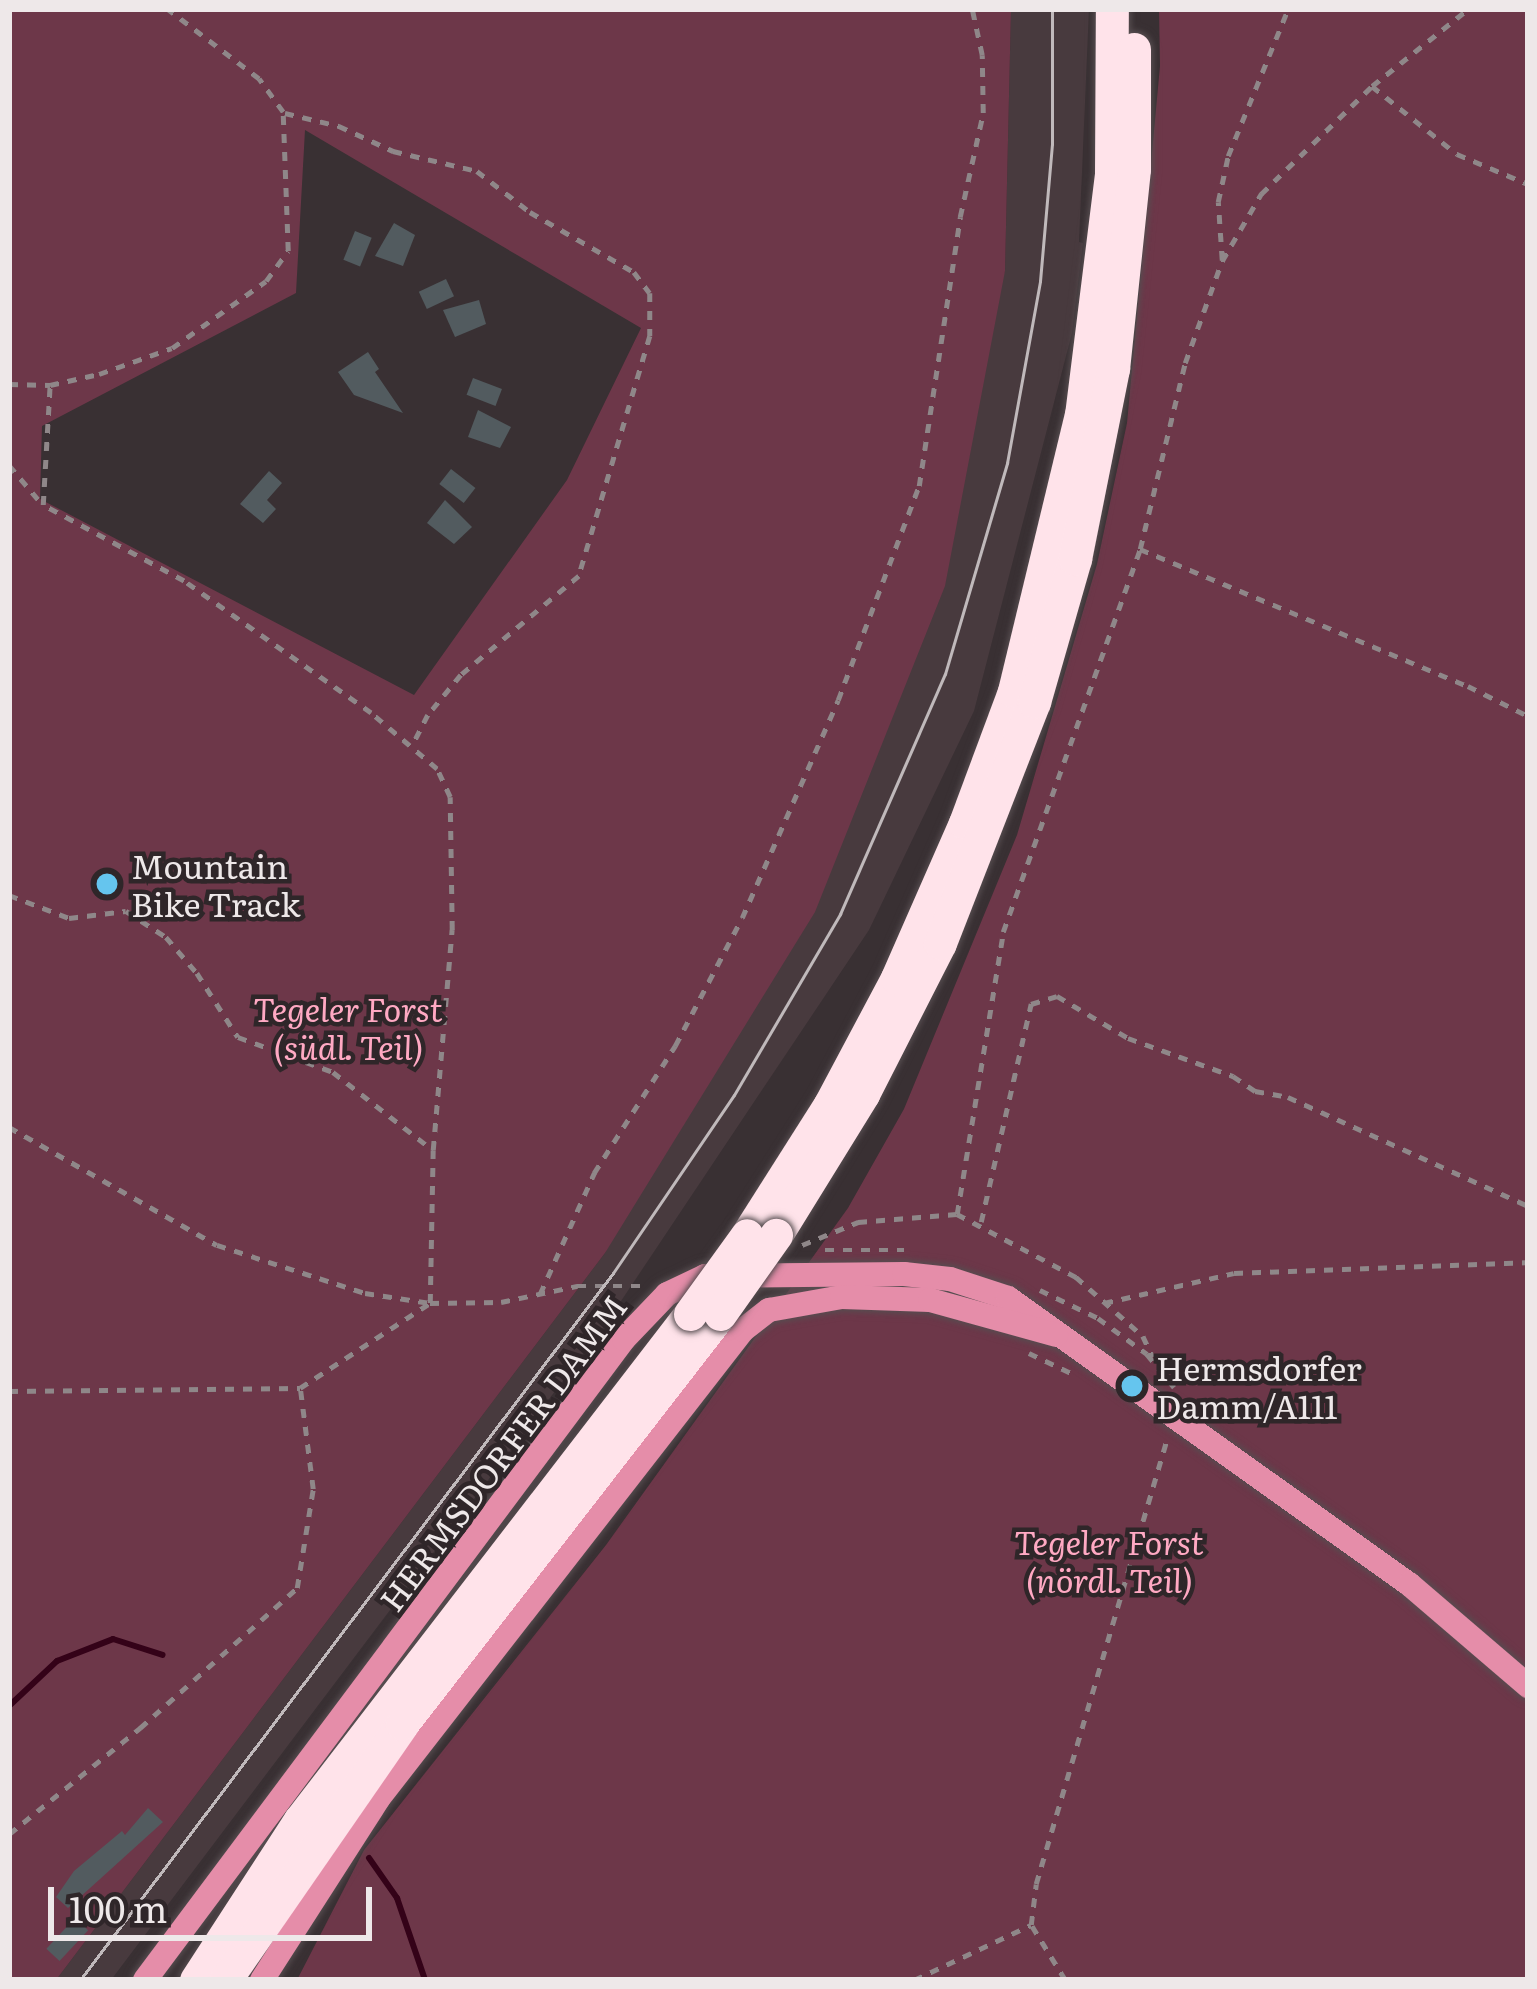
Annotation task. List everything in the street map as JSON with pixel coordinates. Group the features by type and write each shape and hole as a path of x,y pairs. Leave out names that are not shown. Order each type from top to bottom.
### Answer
{"highway":[{"path":"772,1241 829,1106 897,978 956,844 1014,691 1081,415 1111,174 1112,9"},
{"path":"181,1980 385,1705 705,1314 772,1241 863,1094 940,943 981,849 1040,681 1075,559 1113,369 1134,170 1133,9"},
{"path":"225,1980 388,1742 705,1314"},
{"path":"196,1980 264,1873"}],"main road":[{"name":"HERMSDORFER DAMM","path":"145,1980 588,1385 667,1294 705,1276 904,1274 984,1288 1034,1313 1058,1335 1409,1584 1470,1630 1528,1685"},
{"name":"HERMSDORFER DAMM","path":"262,1980 377,1799 743,1330 782,1306 842,1297 930,1300 1058,1335"}],"path":[{"path":"9,384 50,385 99,374 172,348 266,281 288,251 283,112 260,79 167,9"},
{"path":"540,1294 594,1173 675,1046 742,918 838,700 919,486 960,218 983,113 982,55 973,9"},
{"path":"1222,261 1218,202 1228,156 1288,9"},
{"path":"957,1214 1003,932 1140,549 1185,363 1222,261 1261,194 1372,86 1468,9"},
{"path":"1372,86 1457,154 1528,184"},
{"path":"283,112 339,126 393,151 477,171 530,212 634,272 650,293 650,336 579,576 461,675 413,745"},
{"path":"43,505 50,385"},
{"path":"9,465 43,505 184,581 413,745 437,770 450,797 452,930 433,1150 430,1303"},
{"path":"1140,549 1528,716"},
{"path":"9,895 69,918 126,911 166,937 197,973 238,1037 333,1072 433,1150"},
{"path":"981,1222 1030,1004 1057,996 1128,1038 1233,1076 1255,1091 1288,1097 1528,1205"},
{"path":"9,1127 217,1245 365,1293 430,1303 501,1302 577,1286 646,1289"},
{"path":"772,1241 813,1238 858,1222 957,1214 981,1222 1010,1245 1076,1277 1143,1336 1155,1362 1126,1339"},
{"path":"1103,1303 1234,1273 1528,1262"},
{"path":"9,1391 300,1388 430,1303"},
{"path":"1011,1344 1086,1384"},
{"path":"9,1834 140,1728 297,1588 314,1490 300,1388"},
{"path":"1065,1980 1031,1924 1049,1826 1167,1428"},
{"path":"914,1980 1031,1924"}],"shaded area":[{"path":"1011,9 1089,9 1079,242 1083,243 1072,333 974,711 869,930 605,1325 111,1980 56,1980 605,1253 1005,271"}],"green space":[{"name":"Tegeler Forst (südl. Teil)","path":"9,9 1011,9 1005,271 945,586 815,912 605,1253 56,1980 9,1980","holes":["305,130 641,328 567,480 414,695 40,499 42,426 296,293"]},
{"name":"Tegeler Forst (nördl. Teil)","path":"1159,9 1528,9 1528,1980 297,1980 364,1850 606,1545 848,1208 904,1109 1017,835 1097,564 1127,423 1160,66"}],"building":[{"path":"394,223 415,235 403,266 375,256"},
{"path":"355,231 372,238 360,266 343,260"},
{"path":"446,279 454,296 427,309 419,292"},
{"path":"479,300 486,324 455,337 443,310"},
{"path":"368,352 379,369 375,372 403,413 354,395 338,372"},
{"path":"473,378 502,389 495,406 467,395"},
{"path":"478,410 511,427 500,448 468,437"},
{"path":"451,469 475,488 464,503 439,484"},
{"path":"269,471 282,483 267,500 276,509 263,523 240,504"},
{"path":"445,500 472,527 454,544 427,523"},
{"path":"148,1808 163,1822 68,1908 56,1897 74,1871 122,1831 125,1835"},
{"path":"75,1918 88,1930 60,1961 46,1949"}],"waterway":[{"path":"9,1706 57,1661 113,1639 163,1655"},
{"path":"369,1858 397,1898 425,1980"}],"tram line":[{"path":"80,1980 613,1273 734,1095 840,914 945,674 1007,463 1040,281 1052,144 1052,9"}],"place":[{"name":"Mountain Bike Track","path":"107,884"},
{"name":"Hermsdorfer Damm/A111","path":"1132,1386"}]}
